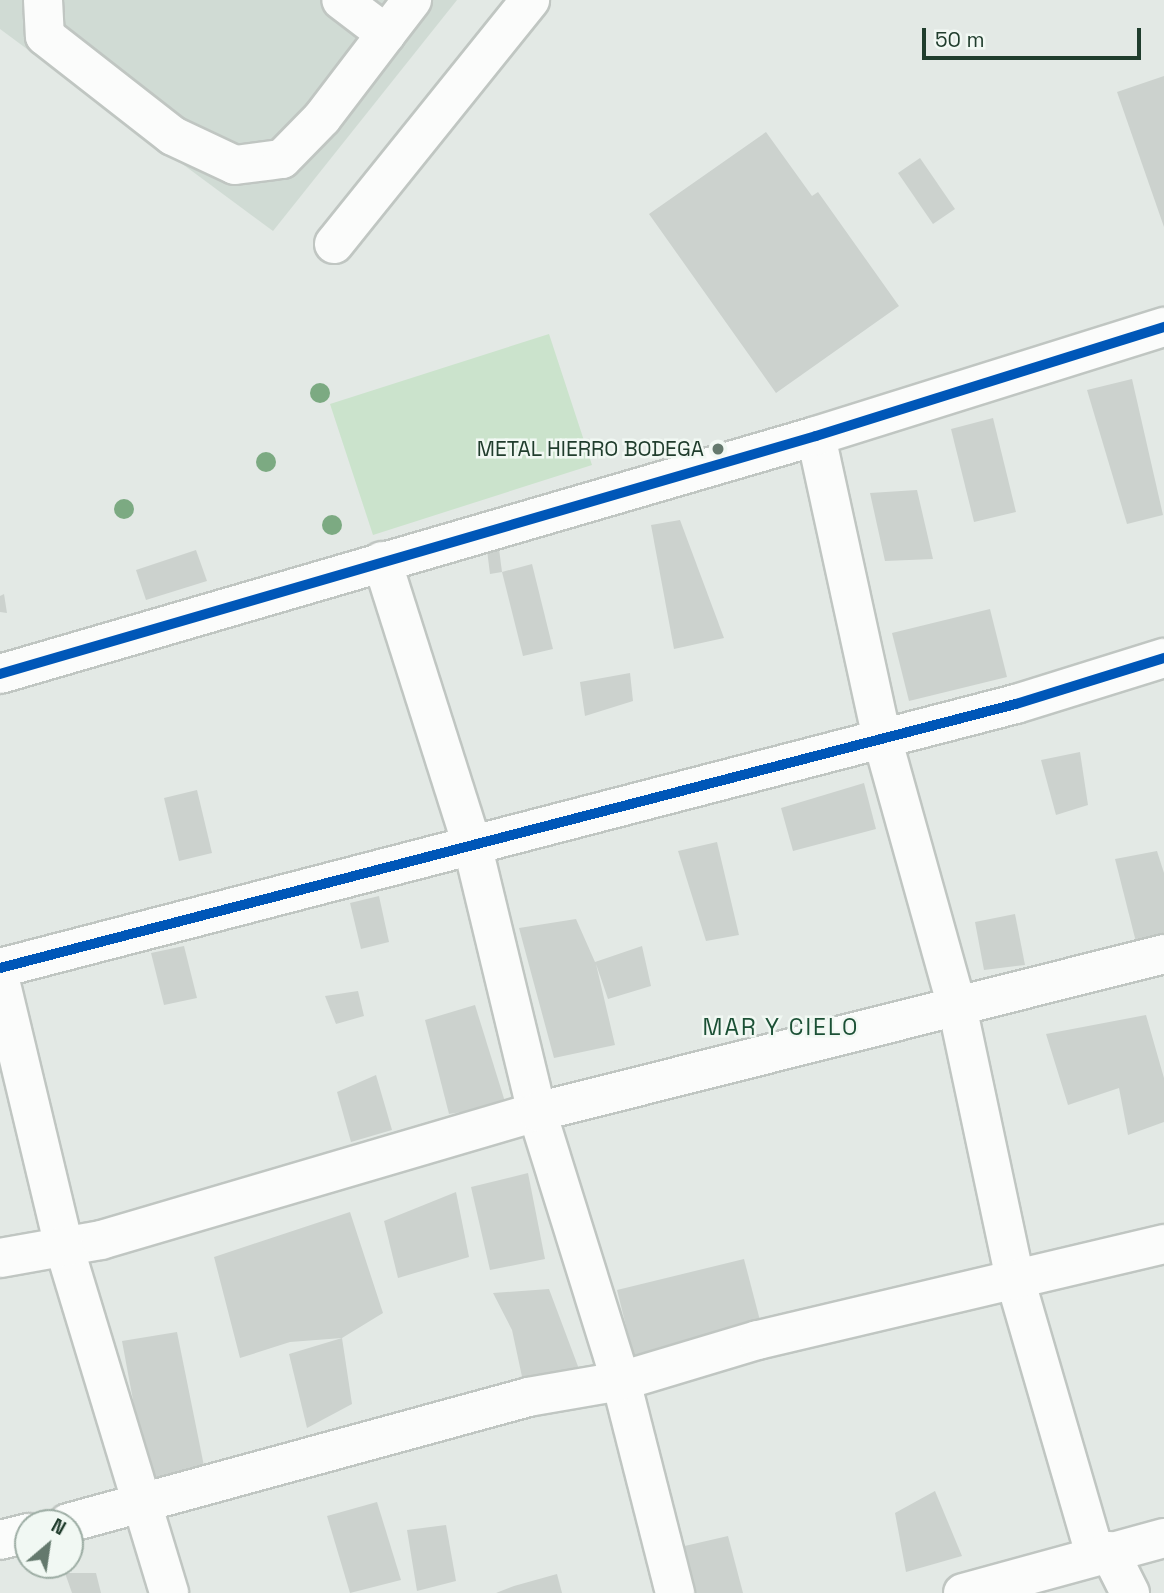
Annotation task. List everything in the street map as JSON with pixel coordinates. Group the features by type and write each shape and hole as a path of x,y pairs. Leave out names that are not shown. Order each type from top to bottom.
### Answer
{"street":[{"path":"43,0 45,36 173,136 235,165 282,159 322,118 412,0"},
{"path":"341,0 386,34"},
{"path":"334,244 530,0"},
{"path":"0,674 816,436 1164,327"},
{"path":"816,436 882,738 957,1006 1015,1279 1102,1553 1130,1593"},
{"path":"382,561 473,848 537,1112 621,1381 675,1593"},
{"path":"0,968 473,848 1016,704 1164,658"},
{"path":"0,1258 65,1250 537,1112 1164,954"},
{"path":"0,980 65,1250 145,1504 169,1593"},
{"path":"84,1519 528,1397 621,1381 758,1340 1164,1244"},
{"path":"971,1592 1102,1553 1164,1538"}],"shaded area":[{"path":"0,0 457,0 273,231 0,29"}],"green space":[{"path":"549,334 592,465 373,535 330,404"}],"building":[{"path":"1164,76 1164,227 1117,92"},
{"path":"766,132 812,196 818,192 899,306 776,393 649,214"},
{"path":"920,158 955,209 933,224 898,173"},
{"path":"1132,379 1163,515 1127,524 1087,390"},
{"path":"993,418 1016,512 974,522 951,429"},
{"path":"917,490 933,559 885,561 870,493"},
{"path":"680,520 724,638 674,649 651,525"},
{"path":"499,549 502,572 490,574 487,550"},
{"path":"196,550 207,581 146,600 136,570"},
{"path":"532,564 553,649 523,656 502,572"},
{"path":"4,594 7,613 0,612 0,596"},
{"path":"990,609 1007,677 909,701 892,633"},
{"path":"630,673 633,701 585,716 580,682"},
{"path":"1080,752 1088,805 1056,815 1041,760"},
{"path":"864,783 876,829 793,851 781,808"},
{"path":"197,790 212,853 179,861 164,798"},
{"path":"717,842 739,935 706,941 678,851"},
{"path":"1157,851 1164,873 1164,939 1137,946 1115,859"},
{"path":"379,896 389,942 361,949 350,903"},
{"path":"1015,914 1025,965 984,970 975,922"},
{"path":"576,919 595,962 642,946 651,986 608,999 596,964 615,1045 554,1058 519,928"},
{"path":"184,946 197,998 164,1005 151,953"},
{"path":"358,991 364,1016 336,1024 325,996"},
{"path":"475,1005 506,1105 449,1114 425,1020"},
{"path":"1146,1015 1164,1078 1164,1122 1128,1135 1119,1088 1068,1105 1046,1034"},
{"path":"376,1075 392,1130 351,1142 337,1092"},
{"path":"528,1173 545,1259 490,1270 471,1187"},
{"path":"456,1192 469,1257 398,1278 384,1221"},
{"path":"350,1212 383,1313 342,1338 290,1342 240,1358 214,1257"},
{"path":"744,1259 763,1332 635,1362 617,1290"},
{"path":"549,1289 579,1369 524,1386 512,1330 493,1293"},
{"path":"177,1332 206,1476 151,1497 122,1341"},
{"path":"342,1338 352,1404 307,1428 289,1354"},
{"path":"935,1491 962,1556 906,1572 895,1513"},
{"path":"377,1502 401,1580 350,1593 327,1516"},
{"path":"446,1525 456,1581 417,1591 407,1530"},
{"path":"728,1536 743,1593 682,1593 676,1548"},
{"path":"84,1573 96,1573 101,1593 72,1593 67,1579 84,1579"},
{"path":"557,1574 562,1593 496,1593 514,1586"}],"cycle path":[{"path":"0,674 816,436 1164,327"},
{"path":"0,968 1016,704 1164,658"}],"place":[{"name":"METAL HIERRO BODEGA","path":"718,449"}],"district":[{"name":"MAR Y CIELO","path":"781,1027"}]}
